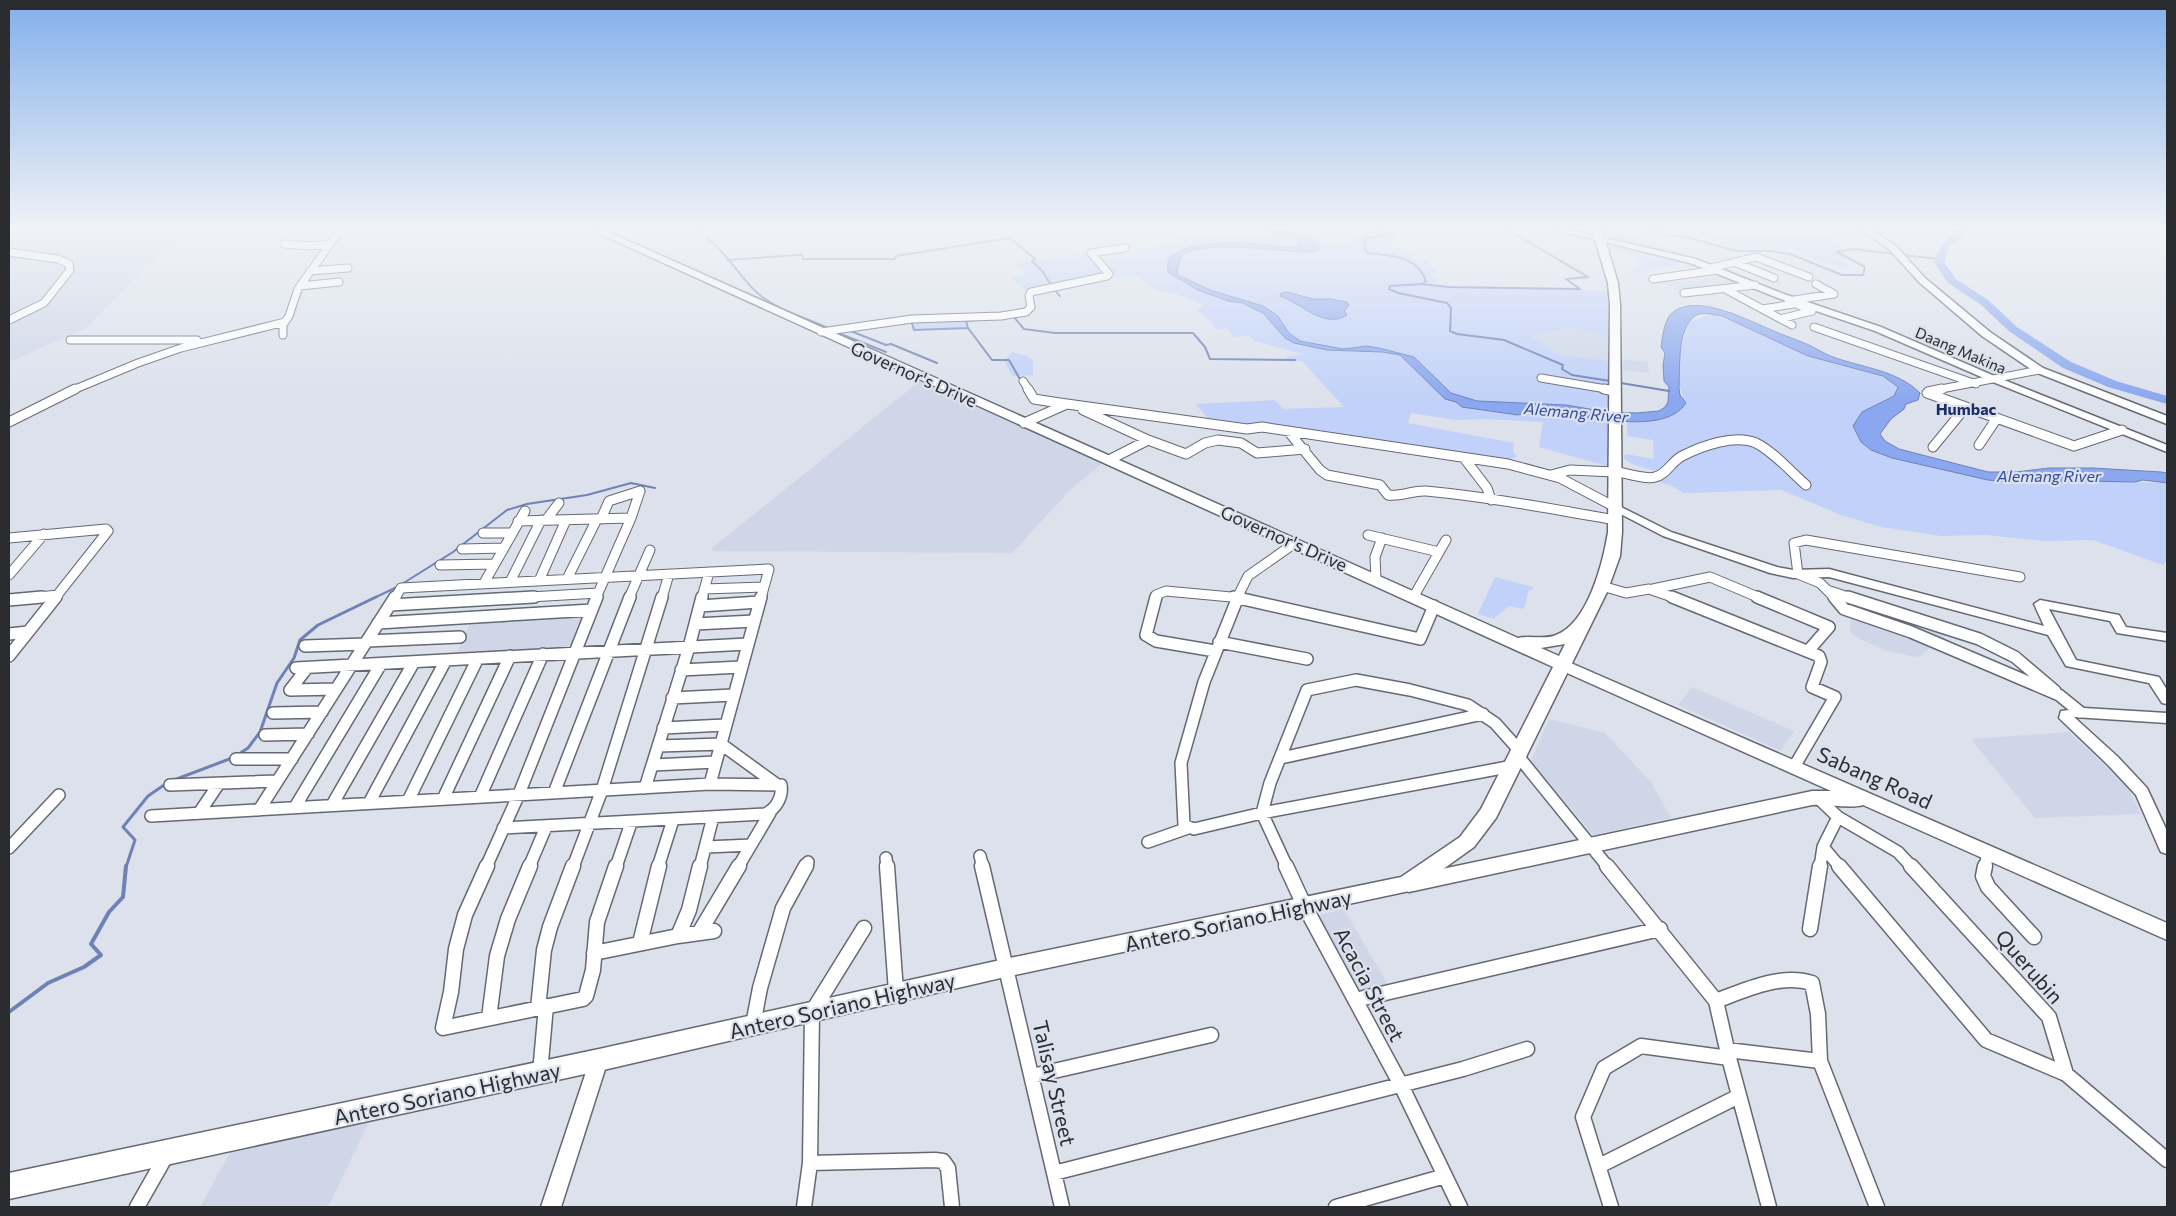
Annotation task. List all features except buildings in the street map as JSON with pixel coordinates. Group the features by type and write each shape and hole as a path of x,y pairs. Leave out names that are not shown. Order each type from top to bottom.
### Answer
{"main road":[{"name":"Governor's Drive","path":"721,287 1414,596 1564,665"},
{"path":"1564,665 1602,586 1612,552 1615,514 1616,406 1613,287"},
{"path":"1930,287 1982,331 2039,370 2167,420"},
{"path":"1506,638 1536,643 1554,642 1567,638 1581,628"},
{"name":"Antero Soriano Highway","path":"9,1186 540,1073 1005,968 1407,884 1467,842 1489,812 1564,665"},
{"name":"Sabang Road","path":"1564,665 2167,932"},
{"path":"1407,884 1817,797 1852,799 1889,810"}],"street":[{"path":"9,320 44,302 56,287"},
{"path":"9,422 36,407 182,348 283,323 288,319 294,296 300,287"},
{"path":"821,332 892,320 925,318 974,319 1026,312 1031,307 1028,296 1031,292 1056,287"},
{"path":"1684,293 1741,287"},
{"name":"Daang Makina","path":"1758,287 1794,302 1878,329 1996,380 2167,449"},
{"path":"1762,309 1834,294 1821,287"},
{"path":"1725,289 1792,325"},
{"path":"1780,319 1812,311 1794,302"},
{"path":"283,323 284,335"},
{"path":"1814,326 1976,384"},
{"path":"70,340 213,340"},
{"path":"2039,370 1976,384 1927,392 1965,408 2074,446 2122,430"},
{"path":"1541,378 1615,390"},
{"path":"1023,381 1034,399 1247,429 1262,427 1508,464 1560,478 1615,514 1666,534 1774,570 1798,574 1829,573 2052,632"},
{"path":"1024,423 1070,405 1148,440 1195,458"},
{"path":"1933,447 1965,408"},
{"path":"1979,445 1997,418"},
{"path":"1288,431 1305,449 1320,470 1327,474 1380,485 1388,495 1394,496 1422,491 1560,510 1615,514"},
{"path":"1186,454 1209,440 1216,439 1239,442 1247,446 1251,452 1257,453 1305,449"},
{"path":"1109,460 1148,440"},
{"path":"1551,475 1570,470 1614,471 1654,478 1659,477 1678,458 1718,443 1742,442 1756,444 1806,484"},
{"path":"1464,458 1466,464 1491,491 1491,500"},
{"path":"567,579 609,501 640,491 631,518 598,593 519,794 465,915 456,949 451,992 443,1028 584,998 586,996 593,970 597,922 631,823"},
{"path":"510,582 544,520 558,503"},
{"path":"538,581 570,519 580,510"},
{"path":"484,584 525,511"},
{"path":"518,521 631,518"},
{"path":"9,538 106,529 108,531 9,656"},
{"path":"483,533 511,533"},
{"path":"9,576 44,534"},
{"path":"1368,535 1439,552"},
{"path":"1376,580 1374,557 1382,538"},
{"path":"1414,596 1446,540"},
{"path":"1798,574 1794,543 1806,540 2020,577"},
{"path":"1188,828 1184,825 1181,763 1204,682 1217,647 1248,576 1295,543"},
{"path":"462,549 504,548"},
{"path":"554,793 638,575 650,550"},
{"path":"440,565 495,564"},
{"path":"259,810 401,588 769,569 710,784"},
{"path":"645,788 689,647 709,572"},
{"path":"540,1073 544,950 550,927 602,790 669,574"},
{"path":"1798,574 1820,583 1830,591 1844,609 1911,632 2059,695"},
{"path":"1602,586 1626,593 1652,590 1710,577 1829,626 1808,651"},
{"path":"704,589 764,587"},
{"path":"1652,590 1808,651 1821,658 1812,687 1835,697 1794,767"},
{"path":"1307,659 1156,641 1146,635 1156,595 1166,591 1238,597 1420,639 1434,606"},
{"path":"1830,591 1979,639 2015,657 2080,712"},
{"path":"390,605 598,593"},
{"path":"9,600 58,595"},
{"path":"700,606 759,602"},
{"path":"2167,637 2122,630 2115,618 2040,604 2052,632 2071,663 2154,680 2167,700"},
{"path":"378,623 592,610"},
{"path":"695,624 754,621"},
{"path":"9,634 28,632"},
{"path":"305,646 460,637"},
{"path":"336,689 290,690 301,668 747,644"},
{"path":"480,797 543,654"},
{"path":"443,799 510,656"},
{"path":"408,801 478,658"},
{"path":"369,803 446,660"},
{"path":"332,805 414,662"},
{"path":"295,807 381,664"},
{"path":"681,670 741,667"},
{"path":"1262,813 1270,783 1307,690 1356,680 1410,690 1468,705 1483,714 1495,724 1517,758 1660,929 1716,1001 1728,1054 1769,1207"},
{"path":"672,698 733,695"},
{"path":"273,713 322,712"},
{"path":"2167,718 2080,712 2066,714 2066,718 2131,778 2142,792 2167,848"},
{"path":"1281,758 1483,714"},
{"path":"664,728 725,726"},
{"path":"266,735 308,734"},
{"path":"659,746 721,744 776,784 781,785 782,789 775,808 770,813 699,933"},
{"path":"236,759 292,758"},
{"path":"1148,842 1188,828 1194,829 1517,758"},
{"path":"653,765 716,762"},
{"path":"170,785 218,785 277,781"},
{"path":"151,816 710,784 776,784"},
{"path":"199,813 218,785"},
{"path":"9,848 59,795"},
{"name":"Querubin","path":"1817,797 1838,817 1898,852 2049,1017 2066,1074"},
{"path":"503,828 631,823 770,813"},
{"name":"Acacia Street","path":"1262,813 1304,905 1400,1083 1460,1207"},
{"path":"678,936 689,910 713,817"},
{"path":"1810,929 1823,847 1838,817"},
{"path":"640,943 654,880 673,820"},
{"path":"489,1018 497,956 511,910 546,827"},
{"path":"706,847 751,845"},
{"path":"1823,847 1986,1040 2066,1074 2167,1160"},
{"path":"1988,852 1983,876 1988,887 1997,900 2034,937"},
{"name":"Talisay Street","path":"980,856 1062,1207"},
{"path":"886,858 896,992"},
{"path":"753,1025 762,980 783,908 808,862"},
{"path":"804,1207 810,1163 812,1012 864,928"},
{"path":"1355,1000 1660,929"},
{"path":"594,953 678,936 714,931"},
{"path":"1716,1001 1760,985 1799,979 1812,983 1818,1014 1820,1060 1877,1207"},
{"path":"1032,1076 1211,1035"},
{"path":"1611,1207 1583,1117 1604,1068 1641,1046 1820,1060"},
{"path":"1054,1172 1400,1083 1463,1069 1527,1050"},
{"path":"551,1207 599,1060"},
{"path":"1599,1166 1739,1096"},
{"path":"137,1207 168,1152"},
{"path":"810,1163 943,1161 948,1168 952,1207"},
{"path":"1336,1207 1445,1176"}],"shaded area":[{"path":"9,287 127,287 86,328 9,362"},
{"path":"1021,287 1054,287 1027,293"},
{"path":"1151,287 1199,287 1228,301 1243,303 1264,314 1279,331 1294,343 1327,350 1382,352 1400,355 1445,399 1456,402 1462,407 1518,415 1531,412 1607,420 1607,466 1539,447 1543,422 1485,419 1455,420 1411,413 1408,423 1514,443 1513,452 1517,456 1505,462 1208,418 1196,404 1275,400 1283,409 1344,407 1302,361 1288,361 1286,357 1303,354 1254,341 1248,335 1234,337 1227,328 1216,329 1210,320 1197,310 1204,305 1177,294 1157,291"},
{"path":"1203,287 1457,287 1608,291 1610,335 1590,333 1572,327 1532,334 1533,338 1557,354 1609,361 1607,412 1566,405 1488,403 1465,398 1451,393 1414,357 1360,347 1343,349 1300,341 1289,333 1283,321 1263,306","holes":["1301,294 1313,299 1327,299 1345,308 1344,311 1347,315 1339,319 1324,318 1287,298"]},
{"path":"1670,287 1733,287 1681,293"},
{"path":"1712,314 1742,325 1808,356 1888,376 1897,387 1894,396 1883,400 1861,442 1873,451 1892,458 1944,470 2054,482 2163,483 2167,485 2167,561 2163,565 2093,540 2044,541 1986,535 1941,536 1881,527 1841,515 1781,490 1684,493 1672,486 1653,480 1666,478 1668,475 1639,466 1624,458 1625,454 1654,459 1653,440 1627,436 1627,422 1644,422 1686,403 1679,383 1679,363 1688,322"},
{"path":"913,320 966,321 968,328 914,330"},
{"path":"1572,327 1590,333 1610,335 1609,361 1557,354 1532,338 1532,333 1539,334"},
{"path":"1012,352 1027,356 1033,360 1033,375 1012,376 1004,361"},
{"path":"1623,359 1648,362 1649,373 1623,370"},
{"path":"920,381 1103,463 1073,487 1012,553 713,551 712,548"},
{"path":"1495,577 1533,587 1532,590 1529,590 1524,609 1509,606 1494,619 1478,614"},
{"path":"1852,597 1954,630 1918,657 1887,651 1860,639 1850,632"},
{"path":"585,611 573,650 455,658 473,619"},
{"path":"1692,687 1794,731 1781,751 1678,705"},
{"path":"1549,719 1605,733 1651,782 1671,818 1593,835 1531,761"},
{"path":"2069,732 2126,785 2141,814 2035,818 1971,739"},
{"path":"1344,909 1388,985 1355,991 1313,917"},
{"path":"369,1122 328,1207 200,1207 231,1151"}],"water":[{"name":"Alemang River","path":"1193,287 1203,287 1263,306 1278,316 1289,333 1300,341 1343,349 1367,346 1414,357 1451,393 1477,401 1566,405 1607,412 1637,413 1659,411 1668,402 1669,387 1664,381 1663,365 1665,353 1661,347 1663,332 1669,317 1676,310 1687,306 1712,307 1739,316 1833,357 1890,374 1911,385 1920,393 1918,400 1906,404 1904,409 1891,419 1880,434 1885,441 1899,449 1988,472 2016,472 2049,468 2093,468 2161,472 2167,473 2167,483 2143,480 2135,482 2018,483 1988,480 1892,458 1871,450 1861,442 1853,426 1862,412 1894,396 1898,387 1883,376 1808,356 1722,316 1701,314 1695,316 1685,329 1682,339 1679,388 1680,395 1686,403 1677,413 1664,418 1632,422 1531,412 1518,415 1462,407 1456,402 1445,399 1400,355 1382,352 1327,350 1294,343 1285,338 1264,314 1243,303 1228,301"},
{"path":"1287,292 1313,299 1331,299 1347,302 1349,305 1344,311 1347,315 1339,319 1321,317 1280,296 1281,293"}],"waterway":[{"path":"752,287 768,301 828,328"},
{"path":"1390,287 1389,289 1398,293 1447,303 1451,308 1450,331 1457,334 1504,340 1563,365 1562,369 1572,375 1610,381"},
{"path":"1447,287 1580,289 1577,287"},
{"path":"1961,287 1984,302 2013,329 2067,365 2112,384 2167,400"},
{"path":"1053,288 1060,296"},
{"path":"1013,316 1024,329 1055,333 1193,333 1205,347 1210,359 1295,360"},
{"path":"911,320 914,330 968,328"},
{"path":"968,328 966,321 978,320"},
{"path":"968,328 992,360 1009,360 1021,381"},
{"path":"848,330 886,345 891,344 937,363"},
{"path":"836,332 886,352"},
{"path":"1621,383 1669,391"},
{"path":"402,584 453,552 507,510 527,504 587,495 631,483 655,488"},
{"path":"374,598 397,587"},
{"path":"239,754 248,748 260,732 277,683 294,658 300,640 318,625 376,597"},
{"path":"174,780 232,758"},
{"path":"126,867 135,840 123,827 148,796 167,783"},
{"path":"9,1012 48,983 84,967 101,955 91,944 109,912 123,897 126,866"}],"district":[{"name":"Humbac","path":"1966,408"}]}
